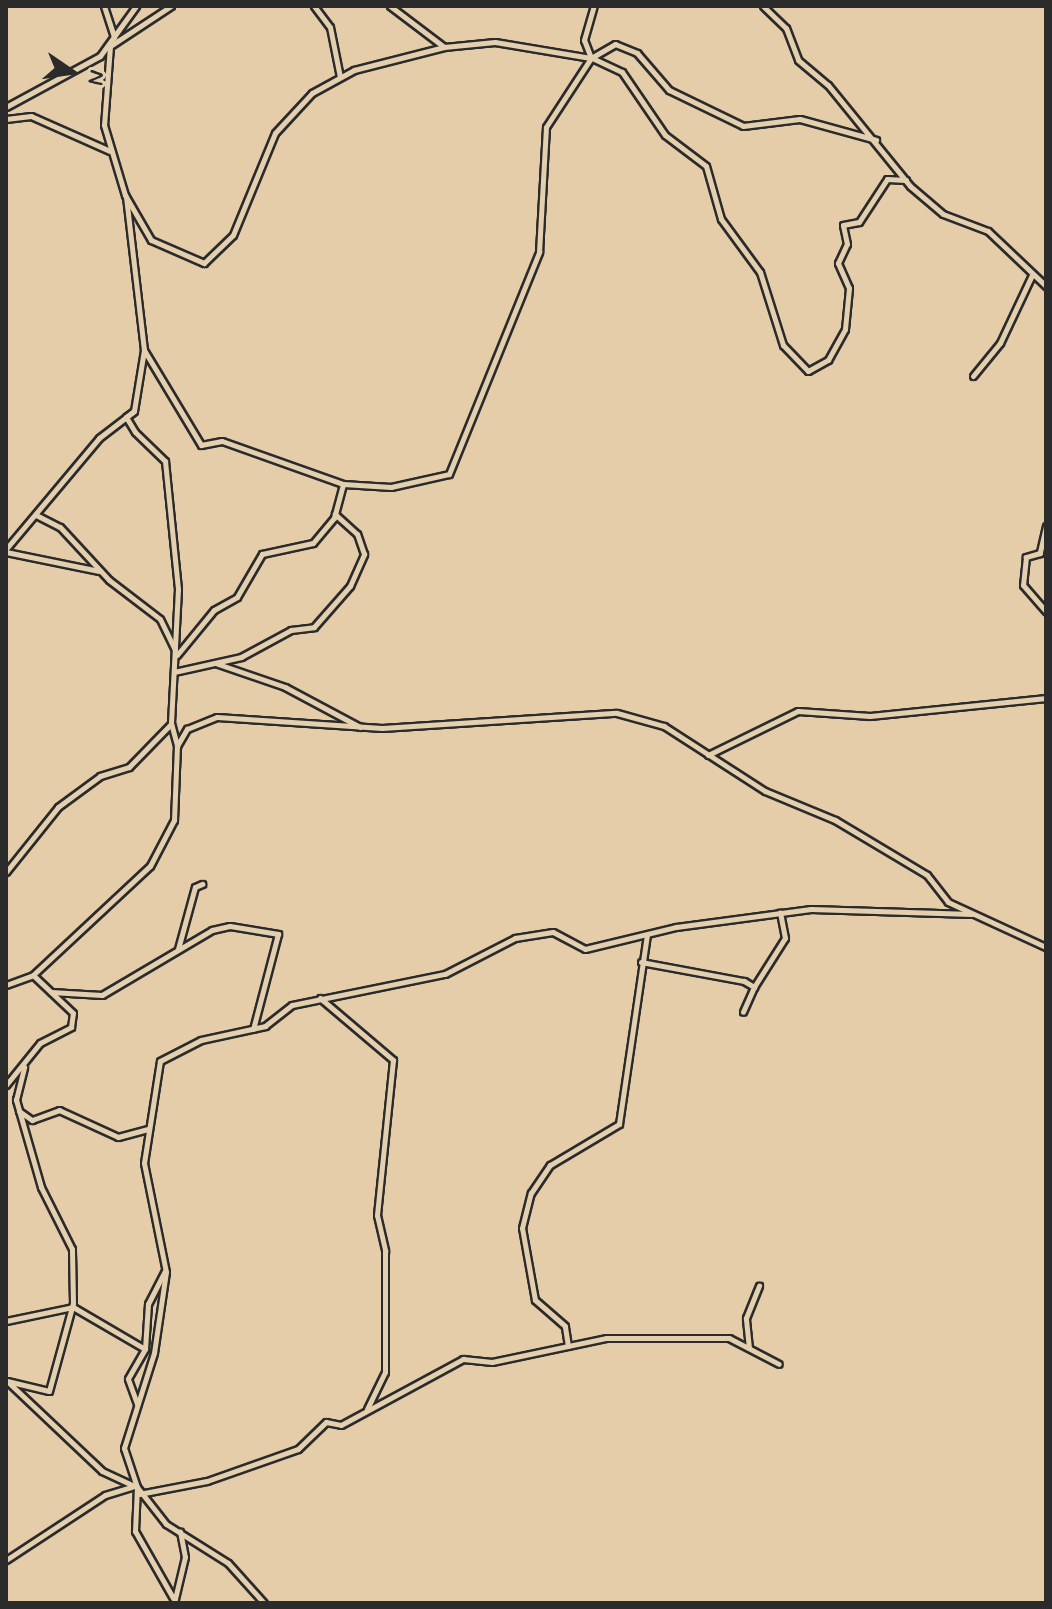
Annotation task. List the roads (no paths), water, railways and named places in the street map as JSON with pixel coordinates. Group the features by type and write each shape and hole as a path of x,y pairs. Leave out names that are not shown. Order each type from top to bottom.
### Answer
{"street":[{"path":"104,6 114,37"},
{"path":"136,6 110,46 104,125 125,195 151,240 184,258 214,258 233,235 275,133 312,93 340,77 444,47 495,42 591,58 622,72 665,135 706,166 721,219 760,272 783,345 808,371 828,360 845,329 849,288 838,263 847,244 843,225 859,222 887,179 906,180"},
{"path":"6,107 171,6"},
{"path":"314,6 330,27 340,77"},
{"path":"390,6 444,47"},
{"path":"591,58 584,40 594,6"},
{"path":"763,6 786,28 798,60 876,140 906,180 943,214 988,231 1046,286"},
{"path":"144,350 201,445 222,441 343,484 391,487 449,474 539,252 546,127 591,58 615,44 626,48 669,90 743,126 800,119 876,140"},
{"path":"6,119 31,116 110,151"},
{"path":"104,572 6,550 99,438 134,411 144,350 125,195"},
{"path":"1034,276 1046,276"},
{"path":"973,376 1000,343 1034,276"},
{"path":"6,985 33,975 150,866 174,820 177,746 171,723 178,589 165,461 135,432 126,417 134,411"},
{"path":"175,658 214,610 237,597 262,554 313,543 335,514 343,484"},
{"path":"174,672 217,663 291,630 314,627 350,586 364,554 357,534 335,514"},
{"path":"36,515 60,527 104,572 160,619 175,650"},
{"path":"1046,526 1040,553 1026,557 1023,585 1046,611"},
{"path":"217,663 232,674 285,687 360,728"},
{"path":"708,755 798,711 870,716 1046,698"},
{"path":"177,746 187,729 217,717 360,728 617,713 664,726 708,755 927,875 948,902 1046,947"},
{"path":"6,872 58,807 100,776 129,767 171,723"},
{"path":"178,950 188,905 202,884"},
{"path":"264,1603 228,1563 180,1531 139,1494 124,1448 137,1405 166,1270 144,1163 160,1061 201,1040 253,1030 292,1005 445,974 515,938 553,932 585,949 648,934 780,912 972,914"},
{"path":"743,1012 754,987 785,938 780,912"},
{"path":"51,992 102,995 178,950 230,926 278,934 253,1030"},
{"path":"568,1346 565,1326 535,1300 522,1228 531,1193 550,1165 619,1124 641,962 648,934"},
{"path":"641,962 754,987"},
{"path":"6,1085 24,1067 40,1043 71,1027 73,1013 33,975"},
{"path":"320,998 393,1060 377,1215 385,1251 385,1372 365,1412"},
{"path":"7,1381 49,1391 73,1307 72,1249 41,1187 18,1111 24,1067"},
{"path":"18,1111 32,1120 59,1110 118,1137 148,1129"},
{"path":"137,1405 128,1379 145,1349 148,1304 166,1270"},
{"path":"749,1348 746,1318 759,1286"},
{"path":"6,1321 73,1307 145,1349"},
{"path":"139,1494 207,1481 298,1449 326,1422 341,1425 463,1359 492,1362 606,1338 729,1338 749,1348 759,1360 779,1364"},
{"path":"7,1381 102,1471 137,1487"},
{"path":"6,1560 105,1495 137,1487"},
{"path":"137,1487 135,1531 174,1600"},
{"path":"174,1600 185,1557 180,1531"}]}
